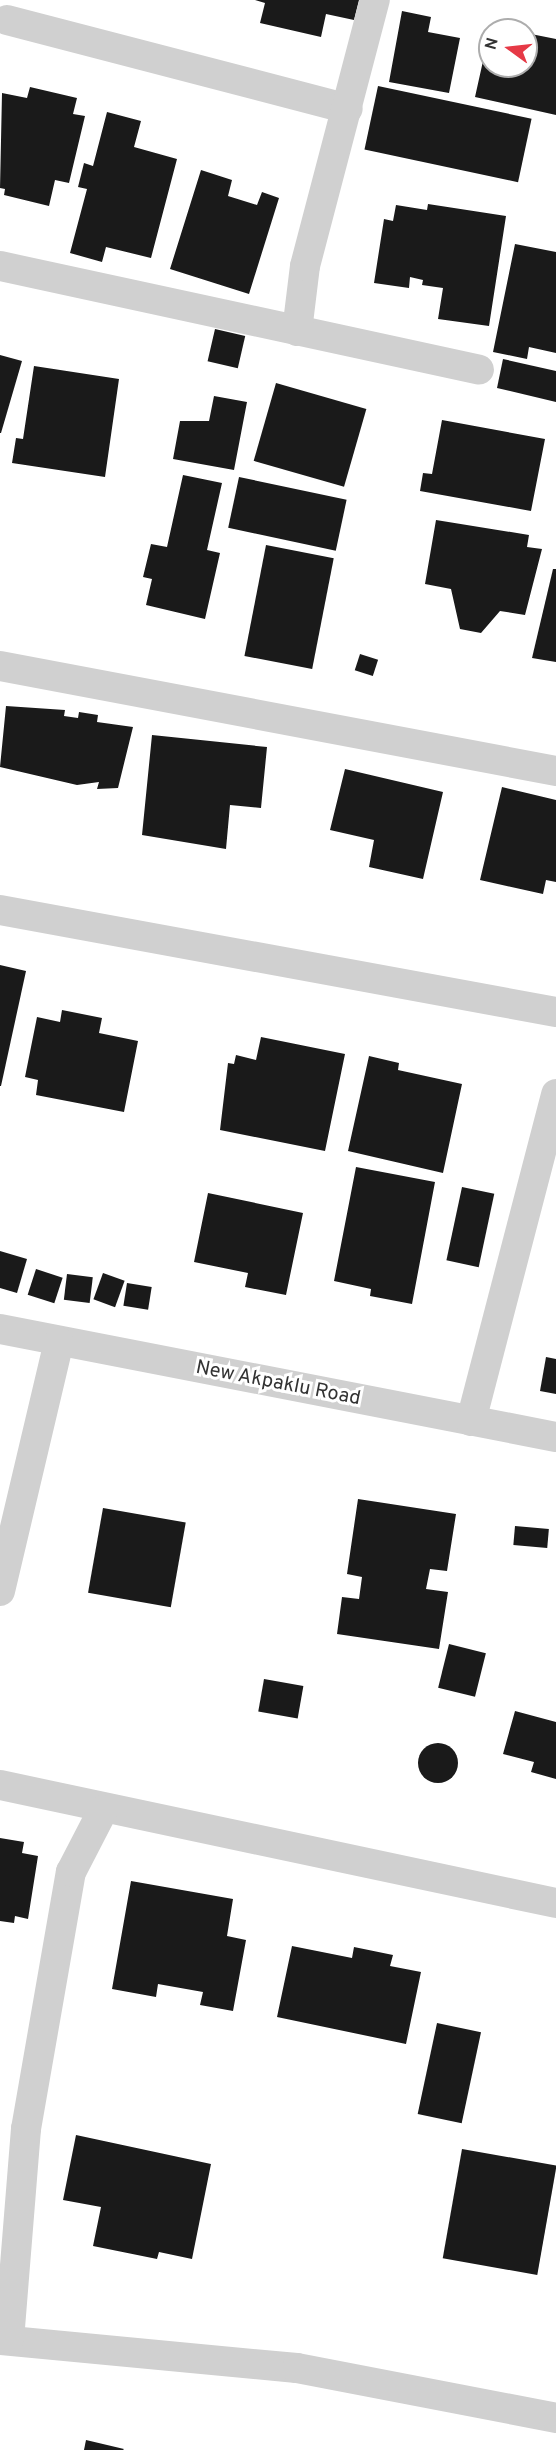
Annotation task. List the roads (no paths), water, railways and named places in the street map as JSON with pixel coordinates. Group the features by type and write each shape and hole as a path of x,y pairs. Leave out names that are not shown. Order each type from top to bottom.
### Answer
{"street":[{"path":"297,331 305,266 375,0"},
{"path":"7,20 348,108"},
{"path":"0,266 479,370"},
{"path":"0,666 556,771"},
{"path":"0,910 556,1012"},
{"path":"471,1421 556,1094"},
{"name":"New Akpaklu Road","path":"0,1329 556,1437"},
{"path":"0,1591 58,1342"},
{"path":"0,1785 103,1810 556,1903"},
{"path":"103,1810 71,1872 13,2129 9,2289 5,2340 297,2368 556,2418"}]}
